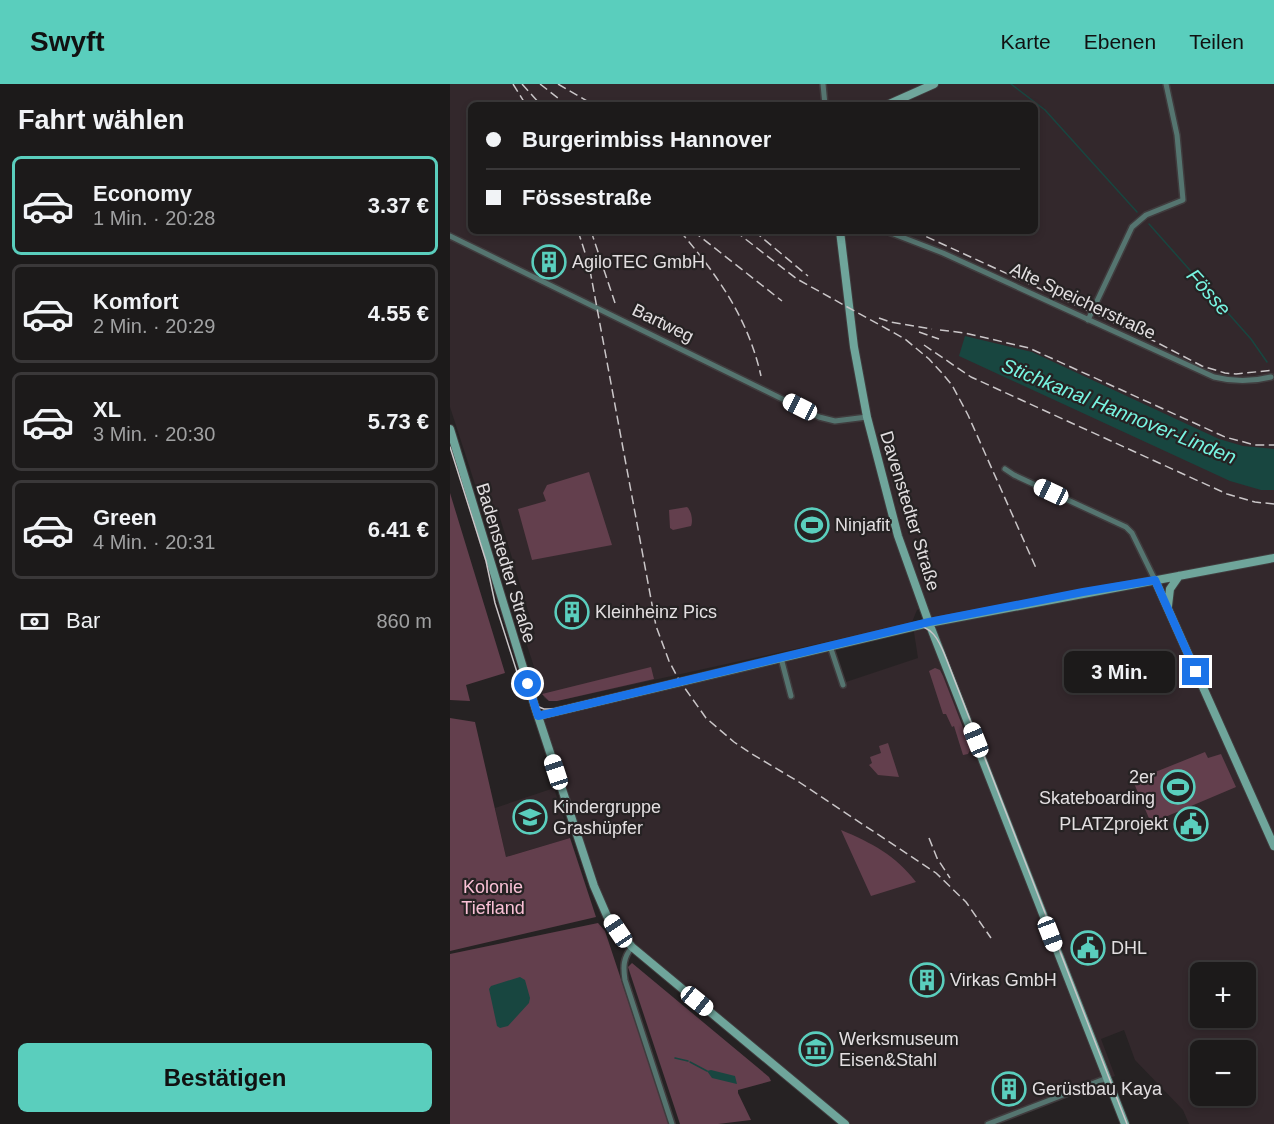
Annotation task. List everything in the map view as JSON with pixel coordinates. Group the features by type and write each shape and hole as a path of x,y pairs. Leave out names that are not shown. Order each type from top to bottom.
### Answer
{"street":[{"path":"823,84 825,102"},
{"path":"894,102 934,84"},
{"path":"1088,320 1132,227 1146,215 1183,200 1177,135 1166,84"},
{"name":"Davenstedter Straße","path":"840,234 854,347 867,417 893,519 929,622 1125,1124"},
{"name":"Alte Speicherstraße","path":"894,234 943,253 1214,377 1232,382 1271,377"},
{"name":"Bartweg","path":"450,236 819,417 835,421 867,417"},
{"name":"Badenstedter Straße","path":"450,429 538,716 594,886 608,916 632,947 845,1124"},
{"path":"1005,469 1126,527 1132,533 1274,846"},
{"path":"538,716 929,622 1274,558"},
{"path":"1167,607 1170,589 1179,576"},
{"path":"830,646 843,685"},
{"path":"781,658 791,696"},
{"path":"632,947 624,958 625,980 672,1124"},
{"path":"988,1124 1005,1121 1107,1078"}],"shaded area":[{"path":"450,84 1274,84 1274,1124 1189,1124 1183,1110 1135,1060 1124,1030 1101,1039 1115,1076 988,1124 845,1124 632,947 607,916 538,716 831,646 843,683 918,658 913,626 929,623 923,608 917,610 912,622 881,630 567,699 549,701 544,698 525,639 535,634 497,508 484,512 450,407"},
{"name":"Kindergruppe Grashüpfer","path":"554,788 570,838 506,857 495,808"}],"green space":[{"path":"589,472 612,545 532,560 518,509 546,501 543,493 547,485"},
{"path":"450,493 505,673 466,685 470,701 450,700"},
{"path":"687,507 692,516 691,526 673,530 670,528 669,510"},
{"path":"651,667 654,679 557,701 549,701 542,694"},
{"path":"935,668 940,670 943,676 971,748 968,754 963,755 954,726 952,727 946,714 943,714 929,671"},
{"name":"Kolonie Tiefland","path":"450,718 475,722 506,857 570,838 596,917 450,951"},
{"path":"888,743 899,777 878,775 869,765 872,763 870,757 881,753 879,746"},
{"name":"2er Skateboarding","path":"1205,752 1208,758 1221,754 1236,787 1151,823 1133,781"},
{"path":"841,830 891,857 916,882 871,896"},
{"path":"598,923 605,931 669,1124 450,1124 450,954"},
{"path":"632,963 769,1077 771,1081 738,1090 751,1120 718,1124 680,1124 628,967"}],"water":[{"name":"Stichkanal Hannover-Linden","path":"965,336 1032,352 1219,439 1243,446 1274,449 1274,490 1261,490 1230,481 959,356"},
{"path":"520,977 525,980 530,998 529,1003 508,1026 500,1028 497,1026 489,989 491,986"},
{"path":"707,1071 735,1076 737,1084 712,1078"}],"waterway":[{"name":"Fösse","path":"1011,84 1035,102"},
{"name":"Fösse","path":"1038,105 1137,212"},
{"name":"Fösse","path":"1149,224 1251,339 1267,362"},
{"path":"675,1058 688,1061"},
{"path":"690,1062 707,1071"}],"tram line":[{"path":"450,447 486,561 495,603 523,691 534,705 544,709 555,709 910,625 924,627 934,634 941,645 1127,1124"}],"railway":[{"path":"513,84 524,102"},
{"path":"522,84 538,102"},
{"path":"540,84 563,102"},
{"path":"558,84 589,102"},
{"path":"579,234 589,265 656,626 679,680 706,718 734,742 799,782 936,873 966,902 991,938"},
{"path":"592,234 615,303"},
{"path":"682,234 719,281 740,316 761,376"},
{"path":"697,234 782,301"},
{"path":"739,234 797,279 905,339 941,372 952,385 968,415 1036,568"},
{"path":"758,234 808,276"},
{"path":"921,234 1156,342 1202,366 1236,374 1274,370"},
{"path":"879,318 932,329"},
{"path":"940,330 965,333 1029,348 1225,437 1255,445 1274,445"},
{"path":"919,332 939,339"},
{"path":"924,345 971,377 1227,494 1255,502 1274,504"},
{"path":"929,838 937,858 950,878"}],"place":[{"name":"AgiloTEC GmbH","path":"549,262"},
{"name":"Ninjafit","path":"812,525"},
{"name":"Kleinheinz Pics","path":"572,612"},
{"name":"2er Skateboarding","path":"1178,787"},
{"name":"Kindergruppe Grashüpfer","path":"530,817"},
{"name":"PLATZprojekt","path":"1191,824"},
{"name":"DHL","path":"1088,948"},
{"name":"Virkas GmbH","path":"927,980"},
{"name":"Werksmuseum Eisen&Stahl","path":"816,1049"},
{"name":"Gerüstbau Kaya","path":"1009,1089"}],"route":[{"path":"528,684 538,716 929,622 1155,580 1196,672"}]}
